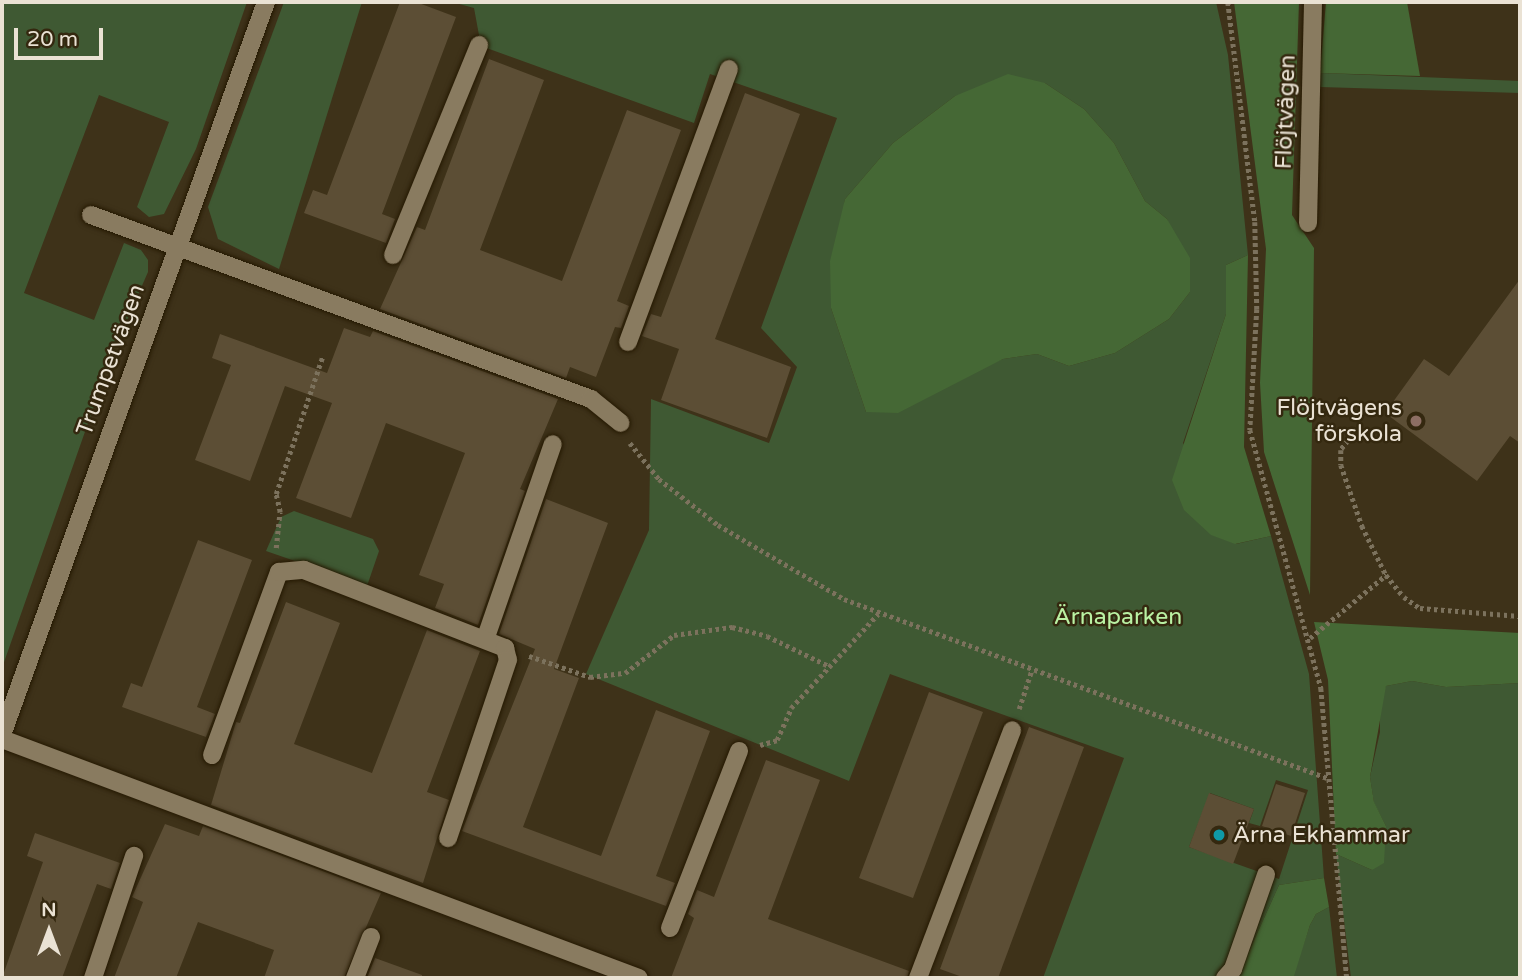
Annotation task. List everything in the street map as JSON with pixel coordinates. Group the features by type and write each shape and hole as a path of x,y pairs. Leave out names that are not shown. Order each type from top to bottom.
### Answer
{"street":[{"name":"Trumpetvägen","path":"2,737 266,2"},
{"name":"Flöjtvägen","path":"1308,223 1314,2"},
{"path":"393,255 478,45"},
{"path":"628,342 729,69"},
{"path":"91,215 592,399 621,423"},
{"path":"486,637 553,444"},
{"path":"212,755 279,572 304,570 486,637 505,648 508,660 448,838"},
{"path":"918,978 1012,730"},
{"path":"2,737 639,978"},
{"path":"670,928 739,751"},
{"path":"93,978 134,856"},
{"path":"1225,978 1233,969 1266,875"},
{"path":"355,978 371,936"}],"path":[{"path":"1228,2 1255,222 1257,309 1250,430 1310,638 1327,729 1327,778 1347,978"},
{"path":"279,572 276,494 322,358"},
{"path":"621,423 632,446 659,479 718,525 800,577 878,614 1327,778"},
{"path":"1361,424 1341,450 1341,465 1362,526 1386,575 1420,608 1520,616"},
{"path":"1310,638 1386,575"},
{"path":"739,751 777,740 791,708 827,664 878,614"},
{"path":"505,648 590,677 625,673 674,635 732,627 767,636 827,664"},
{"path":"1012,730 1031,671"}],"green space":[{"path":"2,2 247,2 196,149 164,214 149,217 137,207 169,122 99,95 24,293 94,320 124,243 141,250 148,260 148,272 113,352 2,668"},
{"path":"284,2 362,2 279,269 218,239 208,207"},
{"name":"Ärnaparken","path":"452,2 1216,2 1228,55 1248,255 1226,265 1226,314 1183,443 1236,544 1271,536 1309,674 1324,878 1279,885 1237,978 1043,978 1124,758 890,674 849,781 586,674 649,530 651,399 769,443 797,367 761,328 837,118 710,74 694,123 481,46 474,8","holes":["1045,83 1084,109 1114,143 1145,201 1167,219 1190,292 1169,319 1115,353 1069,366 1037,354 1003,359 866,412 831,308 845,199 893,143 955,96","1276,780 1308,790 1279,879 1189,847 1210,793 1254,809 1249,823 1260,826"]},
{"path":"1234,2 1299,2 1292,215 1314,248 1310,595 1264,452 1260,383 1266,249"},
{"path":"1326,2 1407,2 1420,76 1320,73"},
{"path":"1320,73 1520,81 1520,93 1320,87"},
{"path":"1008,74 1045,83 1084,109 1114,143 1145,201 1167,219 1190,258 1190,292 1169,319 1115,353 1069,366 1037,354 1003,359 898,413 866,412 831,308 830,261 845,199 893,143 955,96"},
{"path":"1248,255 1244,447 1271,536 1235,544 1211,535 1184,510 1172,480 1226,314 1226,265"},
{"path":"294,511 373,539 379,551 367,586 266,551 281,517"},
{"path":"1314,622 1520,633 1520,683 1446,687 1412,681 1386,686 1370,777 1374,802 1386,826 1384,863 1372,870 1336,854 1328,680"},
{"path":"1412,681 1446,687 1520,683 1520,978 1351,978 1336,854 1372,870 1386,826 1374,803 1370,777 1380,732 1380,697 1386,686"},
{"path":"1324,878 1329,907 1316,914 1310,925 1294,976 1237,978 1279,885"},
{"path":"1329,907 1337,978 1292,978 1310,925 1316,914"}],"building":[{"path":"400,2 416,2 456,17 382,214 395,219 386,243 304,213 313,190 327,195"},
{"path":"489,59 544,80 480,250 562,281 627,110 681,130 617,301 629,306 621,328 615,327 596,377 570,367 566,378 380,309 417,227 425,230"},
{"path":"745,93 800,114 715,339 791,367 767,438 661,400 679,349 642,336 651,314 661,317"},
{"path":"1520,279 1520,443 1510,436 1477,481 1385,413 1424,359 1449,376"},
{"path":"344,328 370,337 373,331 558,399 520,489 525,491 478,625 435,608 444,584 419,575 465,453 386,423 351,518 296,498 332,403 285,386 250,481 195,460 231,365 212,358 220,334 327,373"},
{"path":"546,499 608,523 554,669 579,678 523,827 601,856 656,710 710,731 656,876 675,883 666,906 462,831 535,649 499,634"},
{"path":"198,540 252,560 197,707 215,714 206,737 122,707 131,683 142,687"},
{"path":"286,602 340,623 294,744 372,773 427,630 480,651 427,792 449,800 423,883 211,805 236,722 240,723"},
{"path":"929,692 983,712 913,898 859,878"},
{"path":"1029,727 1084,747 998,978 965,978 940,969"},
{"path":"766,760 820,780 768,919 909,971 907,978 671,978 694,918 688,914 697,890 714,897"},
{"path":"1276,784 1305,793 1291,836 1262,826"},
{"name":"Ärna Ekhammar","path":"1209,793 1254,809 1233,864 1189,847"},
{"path":"165,824 199,836 203,826 381,893 344,978 264,978 274,950 198,922 176,978 114,978 143,902 132,897"},
{"path":"35,833 120,863 111,889 97,884 62,978 2,978 43,862 27,856"},
{"path":"375,958 422,975 422,978 367,978"}],"place":[{"name":"Flöjtvägens förskola","path":"1416,421"},
{"name":"Ärna Ekhammar","path":"1219,835"}]}
